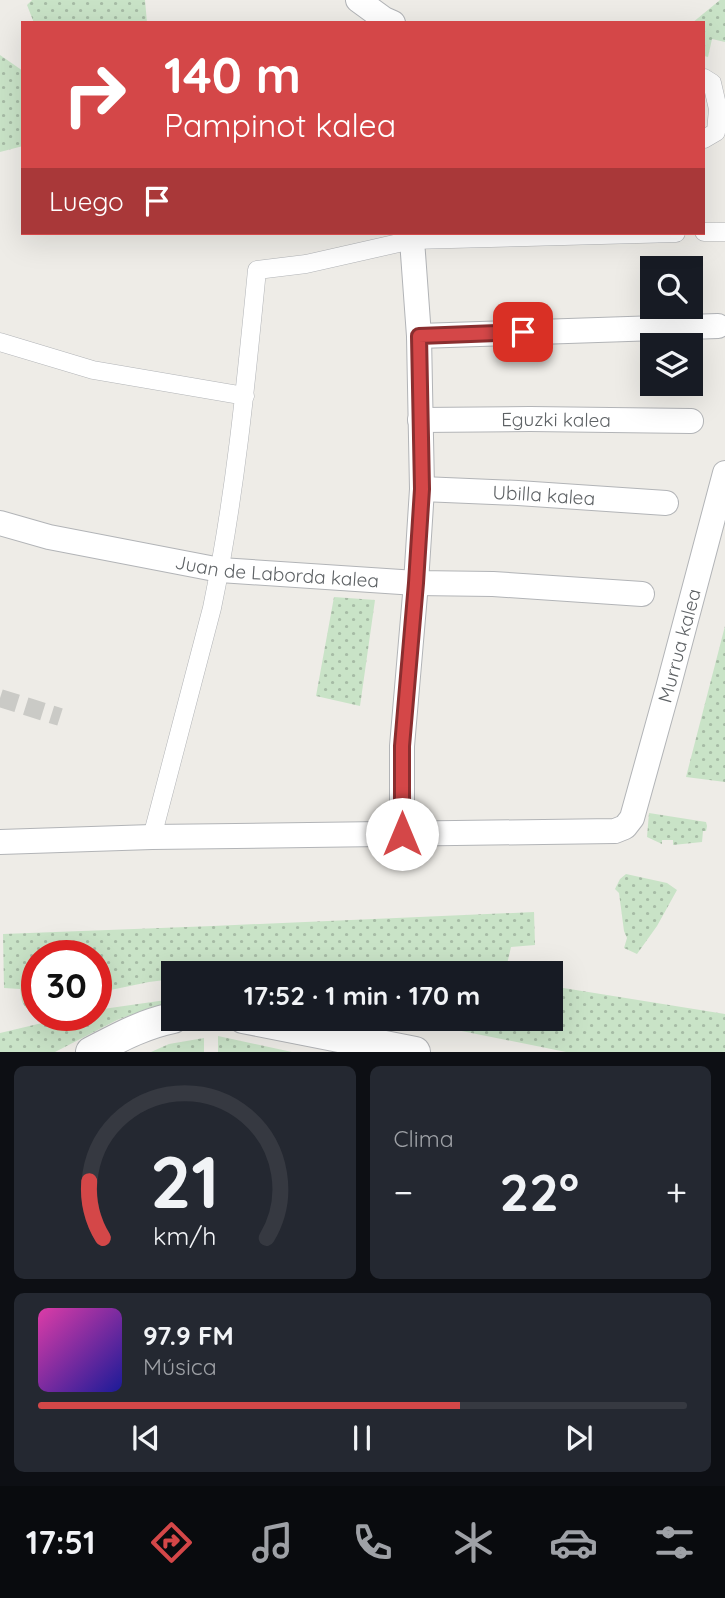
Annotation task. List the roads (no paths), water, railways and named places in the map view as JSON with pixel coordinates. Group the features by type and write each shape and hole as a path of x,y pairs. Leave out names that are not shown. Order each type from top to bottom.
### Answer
{"street":[{"path":"358,0 388,21"},
{"path":"705,79 712,83 718,109 716,132 705,138"},
{"path":"705,232 725,232"},
{"path":"152,837 220,570 244,396 257,270 306,264 412,240 601,235"},
{"path":"0,842 402,834 402,746 422,489 419,336 412,240"},
{"path":"419,336 718,326"},
{"path":"0,342 93,370 244,396"},
{"name":"Eguzki kalea","path":"420,420 691,421"},
{"name":"Murrua kalea","path":"402,834 615,831 625,827 632,818 725,473"},
{"name":"Ubilla kalea","path":"422,489 666,503"},
{"name":"Juan de Laborda kalea","path":"0,523 49,537 220,570 642,594"},
{"path":"91,1052 126,1033 161,1021"},
{"path":"309,1031 415,1052"}],"tunnel":[{"path":"0,698 60,717"}]}
